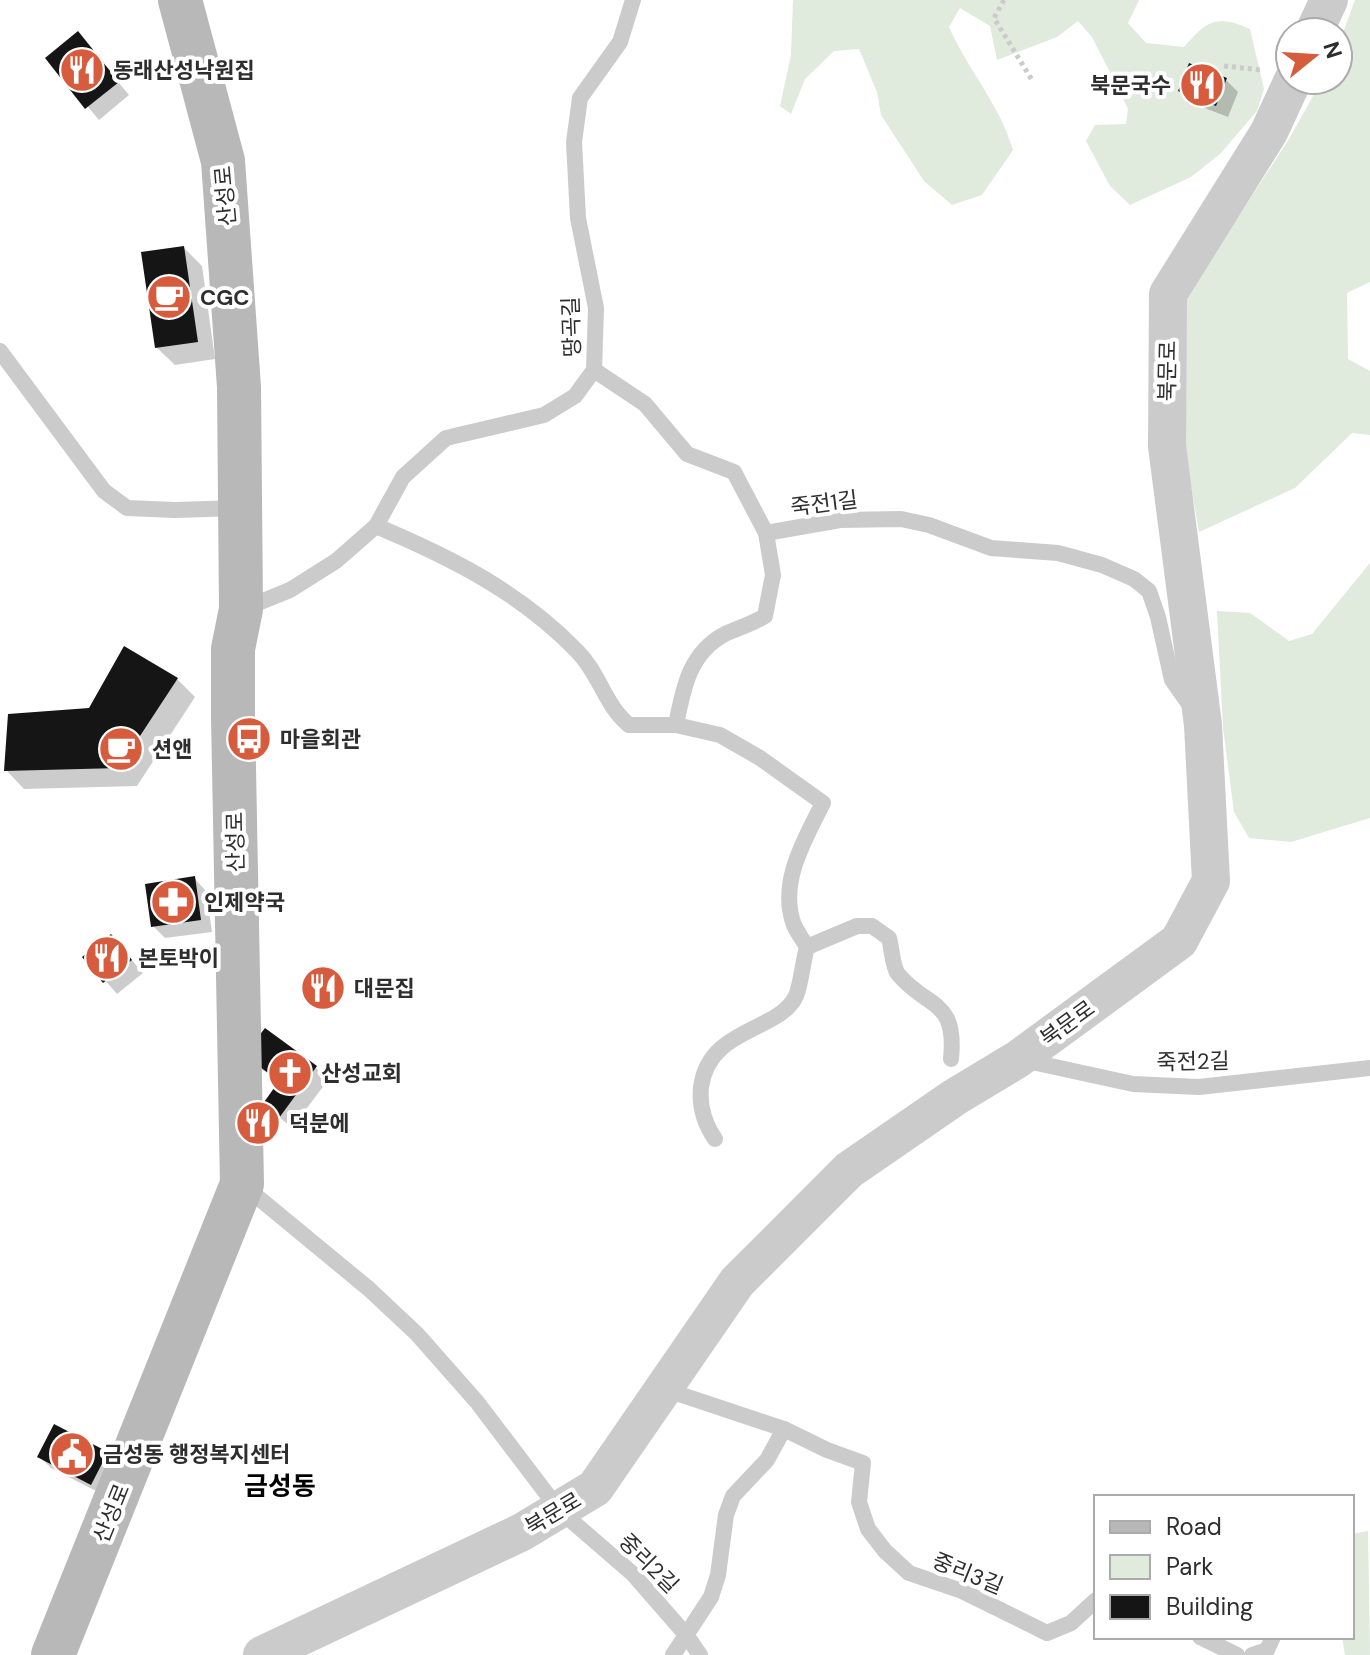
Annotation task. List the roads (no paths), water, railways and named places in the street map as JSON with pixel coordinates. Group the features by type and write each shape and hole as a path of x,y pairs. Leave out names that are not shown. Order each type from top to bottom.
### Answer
{"main road":[{"name":"산성로","path":"53,1655 242,1184 233,716 237,629 239,387 223,161 180,0"}],"street":[{"name":"북문로","path":"262,1655 522,1532 595,1488 737,1282 849,1170 955,1097 1018,1059 1179,941 1211,881 1203,725 1167,446 1168,294 1269,132 1275,96"}],"lane":[{"name":"땅곡길","path":"237,629 336,561 376,526 403,477 446,438 544,415 575,396 594,370 596,308 578,218 574,142 580,98 620,42 633,0"},
{"path":"0,351 104,491 127,508 239,508"},
{"path":"594,370 645,404 687,454 734,472 766,533"},
{"name":"죽전1길","path":"676,725 684,683 708,646 765,616 773,575 766,533 840,520 901,519 929,525 991,548 1058,553 1102,565 1134,579 1149,591 1172,680 1203,725"},
{"path":"376,526 474,571 517,598 578,652 597,679 614,712 629,725 676,725 720,735 760,758 823,803 797,855 790,890 793,923 807,947 796,997 779,1013 723,1046 703,1070 700,1093 703,1122 715,1139"},
{"path":"807,947 857,926 872,926 889,938 895,971 945,1013 953,1037 951,1059"},
{"name":"죽전2길","path":"1018,1059 1133,1084 1199,1087 1370,1068"},
{"name":"중리2길","path":"242,1184 369,1289 417,1334 477,1402 559,1510 633,1574 700,1655"},
{"name":"중리3길","path":"664,1389 784,1429 863,1463 859,1502 868,1529 885,1551 909,1573 962,1591 1047,1633 1071,1623 1094,1602"},
{"path":"673,1655 711,1597 718,1575 726,1515 733,1496 767,1460 784,1429"},
{"path":"1204,1639 1237,1655"},
{"path":"1252,1655 1267,1650 1272,1639"}],"place":[{"name":"동래산성낙원집","path":"82,70"},
{"name":"북문국수","path":"1202,85"},
{"name":"CGC","path":"169,297"},
{"name":"마을회관","path":"249,739"},
{"name":"션앤","path":"121,749"},
{"name":"인제약국","path":"173,902"},
{"name":"본토박이","path":"107,958"},
{"name":"대문집","path":"323,988"},
{"name":"산성교회","path":"290,1073"},
{"name":"덕분에","path":"258,1123"},
{"name":"금성동 행정복지센터","path":"72,1454"}],"district":[{"name":"금성동","path":"280,1486"}]}
